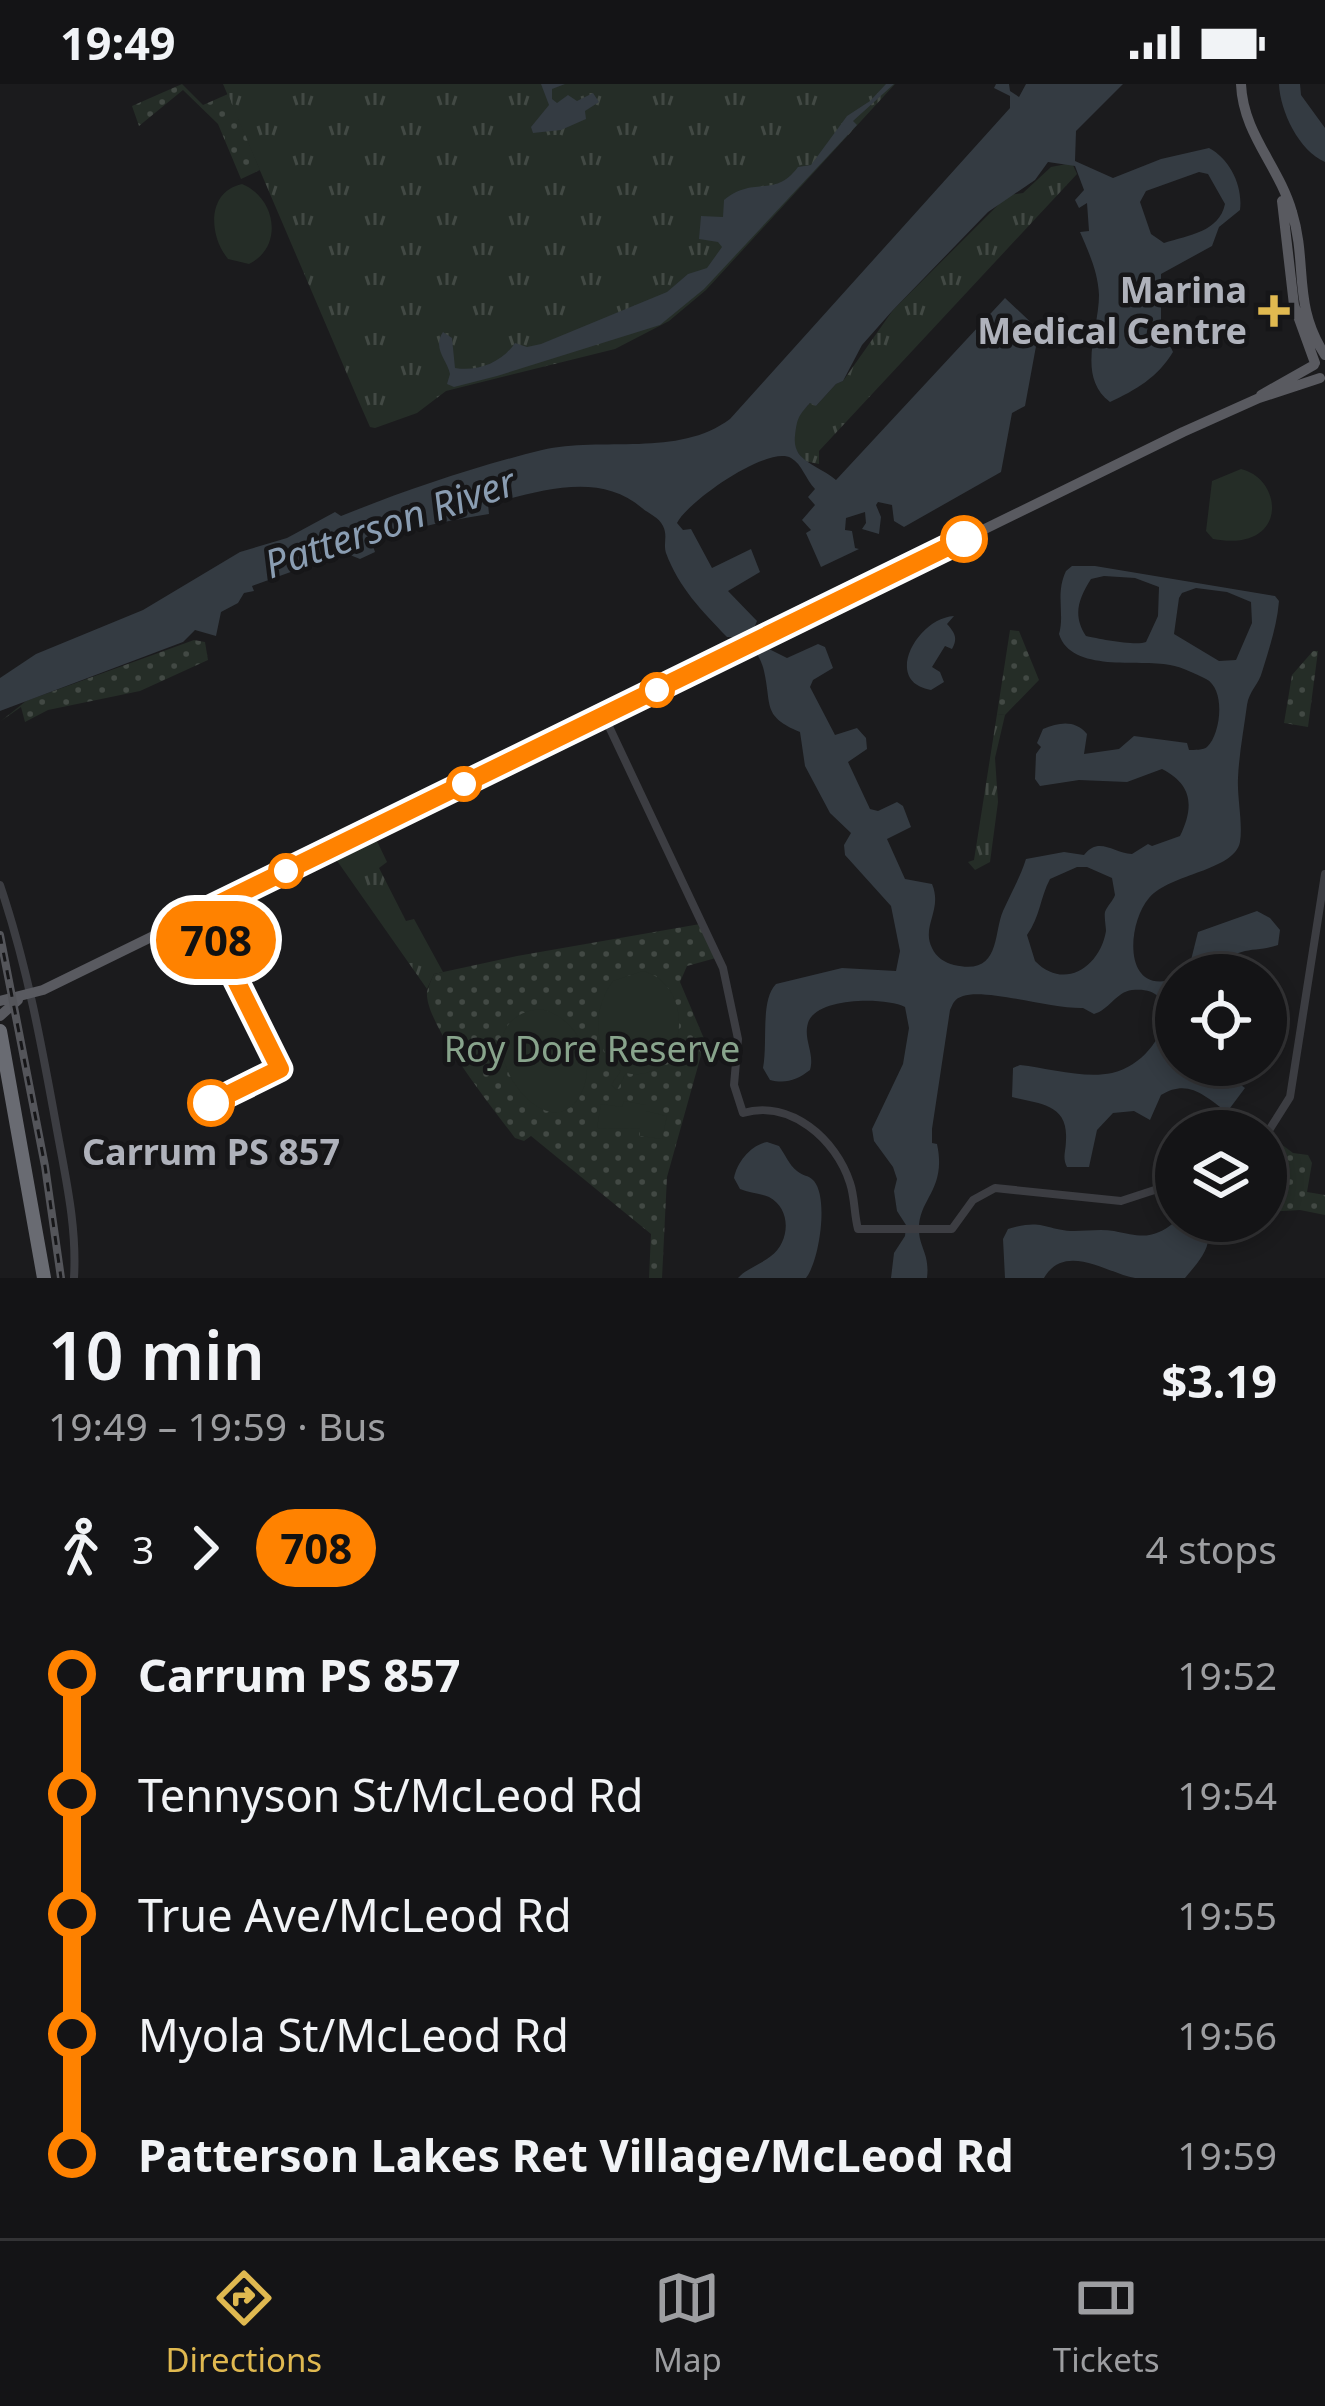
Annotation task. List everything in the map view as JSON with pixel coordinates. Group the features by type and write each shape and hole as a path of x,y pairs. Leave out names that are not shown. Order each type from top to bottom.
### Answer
{"highway":[{"path":"0,1031 44,1278"}],"main road":[{"path":"0,1016 25,996 1024,510 1259,398 1323,380 1304,313 1295,221 1247,121 1241,84"},
{"path":"1259,398 1320,360"},
{"path":"0,1000 25,996"}],"street":[{"path":"604,716 723,968 738,1039 734,1085 743,1113 779,1110 828,1144 846,1171 858,1229 952,1229 973,1200 995,1188 1121,1201 1155,1190"},
{"path":"1282,1110 1290,1097 1325,874"},
{"path":"0,884 18,938 25,996 75,1228 74,1278"}],"green space":[{"path":"182,84 203,105 228,94 260,170 241,179 218,124 183,90 139,126 132,106"},
{"path":"223,84 895,84 706,290 669,321 615,349 446,391 417,413 375,428 370,427"},
{"path":"1072,163 1077,174 819,451 819,464 804,461 791,442 794,420 843,381 893,310 1008,195 1023,193 1051,167"},
{"path":"242,184 262,199 271,222 268,246 249,264 228,259 217,239 214,216 222,196"},
{"path":"1241,469 1255,475 1271,499 1267,526 1238,540 1213,539 1206,531 1212,481"},
{"path":"1010,630 1019,631 1039,680 1005,715 997,714"},
{"path":"194,640 205,642 208,660 140,691 48,710 25,722 21,707 1,721 26,701"},
{"path":"1318,651 1308,727 1284,723 1292,675"},
{"path":"997,714 1005,715 995,758 998,802 990,862 975,870 968,862 974,860"},
{"path":"374,835 387,862 379,868 406,921 414,919 443,972 434,974 427,989 333,855"},
{"name":"Roy Dore Reserve","path":"700,924 716,958 687,966 680,982 705,1041 667,1177 662,1278 649,1278 651,1234 531,1136 524,1141 515,1138 448,1045 427,992 434,974"},
{"path":"643,971 661,980 673,995 678,1032 662,1065 647,1073 626,1073 617,1090 611,1085 621,1071 600,1041 601,1004 613,981"},
{"path":"539,1009 572,1028 584,1051 587,1076 568,1109 550,1112 531,1102 504,1061 503,1038 513,1019"},
{"path":"624,1101 667,1116 662,1139 640,1136 640,1129 597,1128 601,1104 622,1107"},
{"path":"1287,1148 1308,1155 1312,1163 1307,1192 1325,1195 1325,1215 1287,1211"}],"water":[{"path":"541,84 565,84 552,89 557,103 568,95 577,101 593,93 599,102 585,111 586,119 561,130 533,133 531,127 549,105"},
{"path":"886,84 894,84 853,121 857,125 704,289 660,325 497,376 454,387 447,384 450,374 439,343 443,332 452,338 455,368 481,367 515,343 541,344 667,292 688,274 707,268 722,247 699,239 701,216 723,217 724,200 735,193 781,182 798,167 811,165 847,116"},
{"name":"Patterson River","path":"996,84 1009,84 1019,97 1026,84 1123,84 1076,131 1075,161 1113,178 1161,159 1209,148 1229,166 1237,183 1240,210 1219,227 1212,246 1161,274 1161,326 1173,352 1167,361 1146,382 1110,402 1100,391 1092,366 1098,287 1080,232 1089,231 1087,203 1079,208 1075,200 1084,190 1075,166 1048,162 1035,180 988,212 893,310 862,345 843,381 816,406 810,403 803,411 796,430 797,452 836,480 1005,298 1039,330 1025,406 1012,413 1001,472 904,527 894,521 892,505 878,502 879,534 862,529 865,512 846,518 845,530 852,531 859,549 821,567 806,533 811,530 802,520 815,505 808,497 815,489 791,458 765,460 730,477 677,523 683,530 691,529 712,568 751,549 760,572 728,591 757,621 752,633 765,647 787,658 818,644 825,647 833,668 810,687 835,735 857,728 866,738 867,749 848,762 870,809 878,811 897,802 903,806 911,827 887,839 905,879 932,884 935,902 929,940 934,951 944,961 969,967 988,959 1026,859 1064,852 1084,855 1101,846 1132,854 1148,844 1180,836 1185,825 1189,806 1185,790 1162,769 1127,782 1079,780 1040,786 1035,779 1036,754 1043,729 1077,726 1087,734 1084,754 1119,749 1134,736 1201,749 1216,732 1219,701 1206,679 1170,665 1091,659 1066,646 1059,634 1066,571 1072,566 1095,566 1275,596 1279,601 1261,676 1248,700 1238,778 1240,842 1226,859 1159,890 1141,910 1136,925 1134,956 1138,969 1155,980 1155,995 1132,990 1094,1014 1083,1008 987,995 955,1001 932,1129 938,1172 920,1219 927,1278 891,1278 894,1253 906,1225 897,1211 893,1167 874,1141 872,1129 903,1064 909,1028 905,1007 868,1001 824,1008 808,1023 810,1070 781,1082 770,1080 763,1068 766,1011 776,984 842,968 896,971 900,951 891,906 845,855 851,833 830,813 805,766 800,732 774,715 758,657 744,637 727,637 692,598 666,553 663,526 625,496 587,487 547,490 488,504 489,514 401,534 373,546 375,552 360,559 345,553 252,586 254,591 244,593 238,603 221,612 216,636 195,630 183,642 0,711 0,678 36,654 143,610 240,552 287,538 335,512 341,516 542,450 663,442 709,431 730,419 1010,108 1010,96 994,88","holes":["1199,172 1208,174 1225,204 1222,213 1210,227 1164,243 1151,234 1140,202 1146,191","1135,578 1159,587 1158,616 1146,642 1086,636 1079,621 1083,593 1091,579","1196,588 1227,592 1251,602 1252,623 1236,660 1219,661 1174,634 1179,598","1077,867 1112,878 1115,895 1105,912 1106,931 1096,955 1079,971 1057,974 1035,961 1027,935 1050,879"]},
{"path":"1279,84 1300,84 1301,95 1325,128 1325,162 1307,149 1293,129"},
{"path":"954,616 947,624 955,636 954,645 952,649 945,646 932,667 944,682 931,690 916,685 907,664 910,651 928,627"},
{"path":"1257,911 1280,930 1278,945 1237,954 1192,954 1198,932"},
{"path":"1155,1041 1155,1086 1245,1088 1228,1110 1196,1091 1180,1088 1161,1095 1150,1120 1134,1111 1113,1113 1097,1130 1089,1167 1067,1167 1065,1127 1057,1112 1012,1097 1013,1068 1020,1065 1101,1075 1130,1066"},
{"path":"767,1142 779,1146 794,1169 812,1179 818,1190 820,1230 806,1278 738,1278 771,1256 785,1234 785,1217 776,1202 740,1189 734,1178 746,1155"},
{"path":"1037,1225 1155,1233 1155,1242 1208,1244 1185,1278 1135,1278 1075,1261 1053,1267 1044,1278 1005,1278 1003,1239 1008,1229"}],"railway":[{"path":"0,935 45,1166 61,1278"}],"bus line":[{"name":"708","path":"211,1103 280,1069 202,912 964,539"}],"place":[{"name":"Marina Medical Centre","path":"1274,311"},
{"name":"Carrum PS 857","path":"211,1103"}]}
